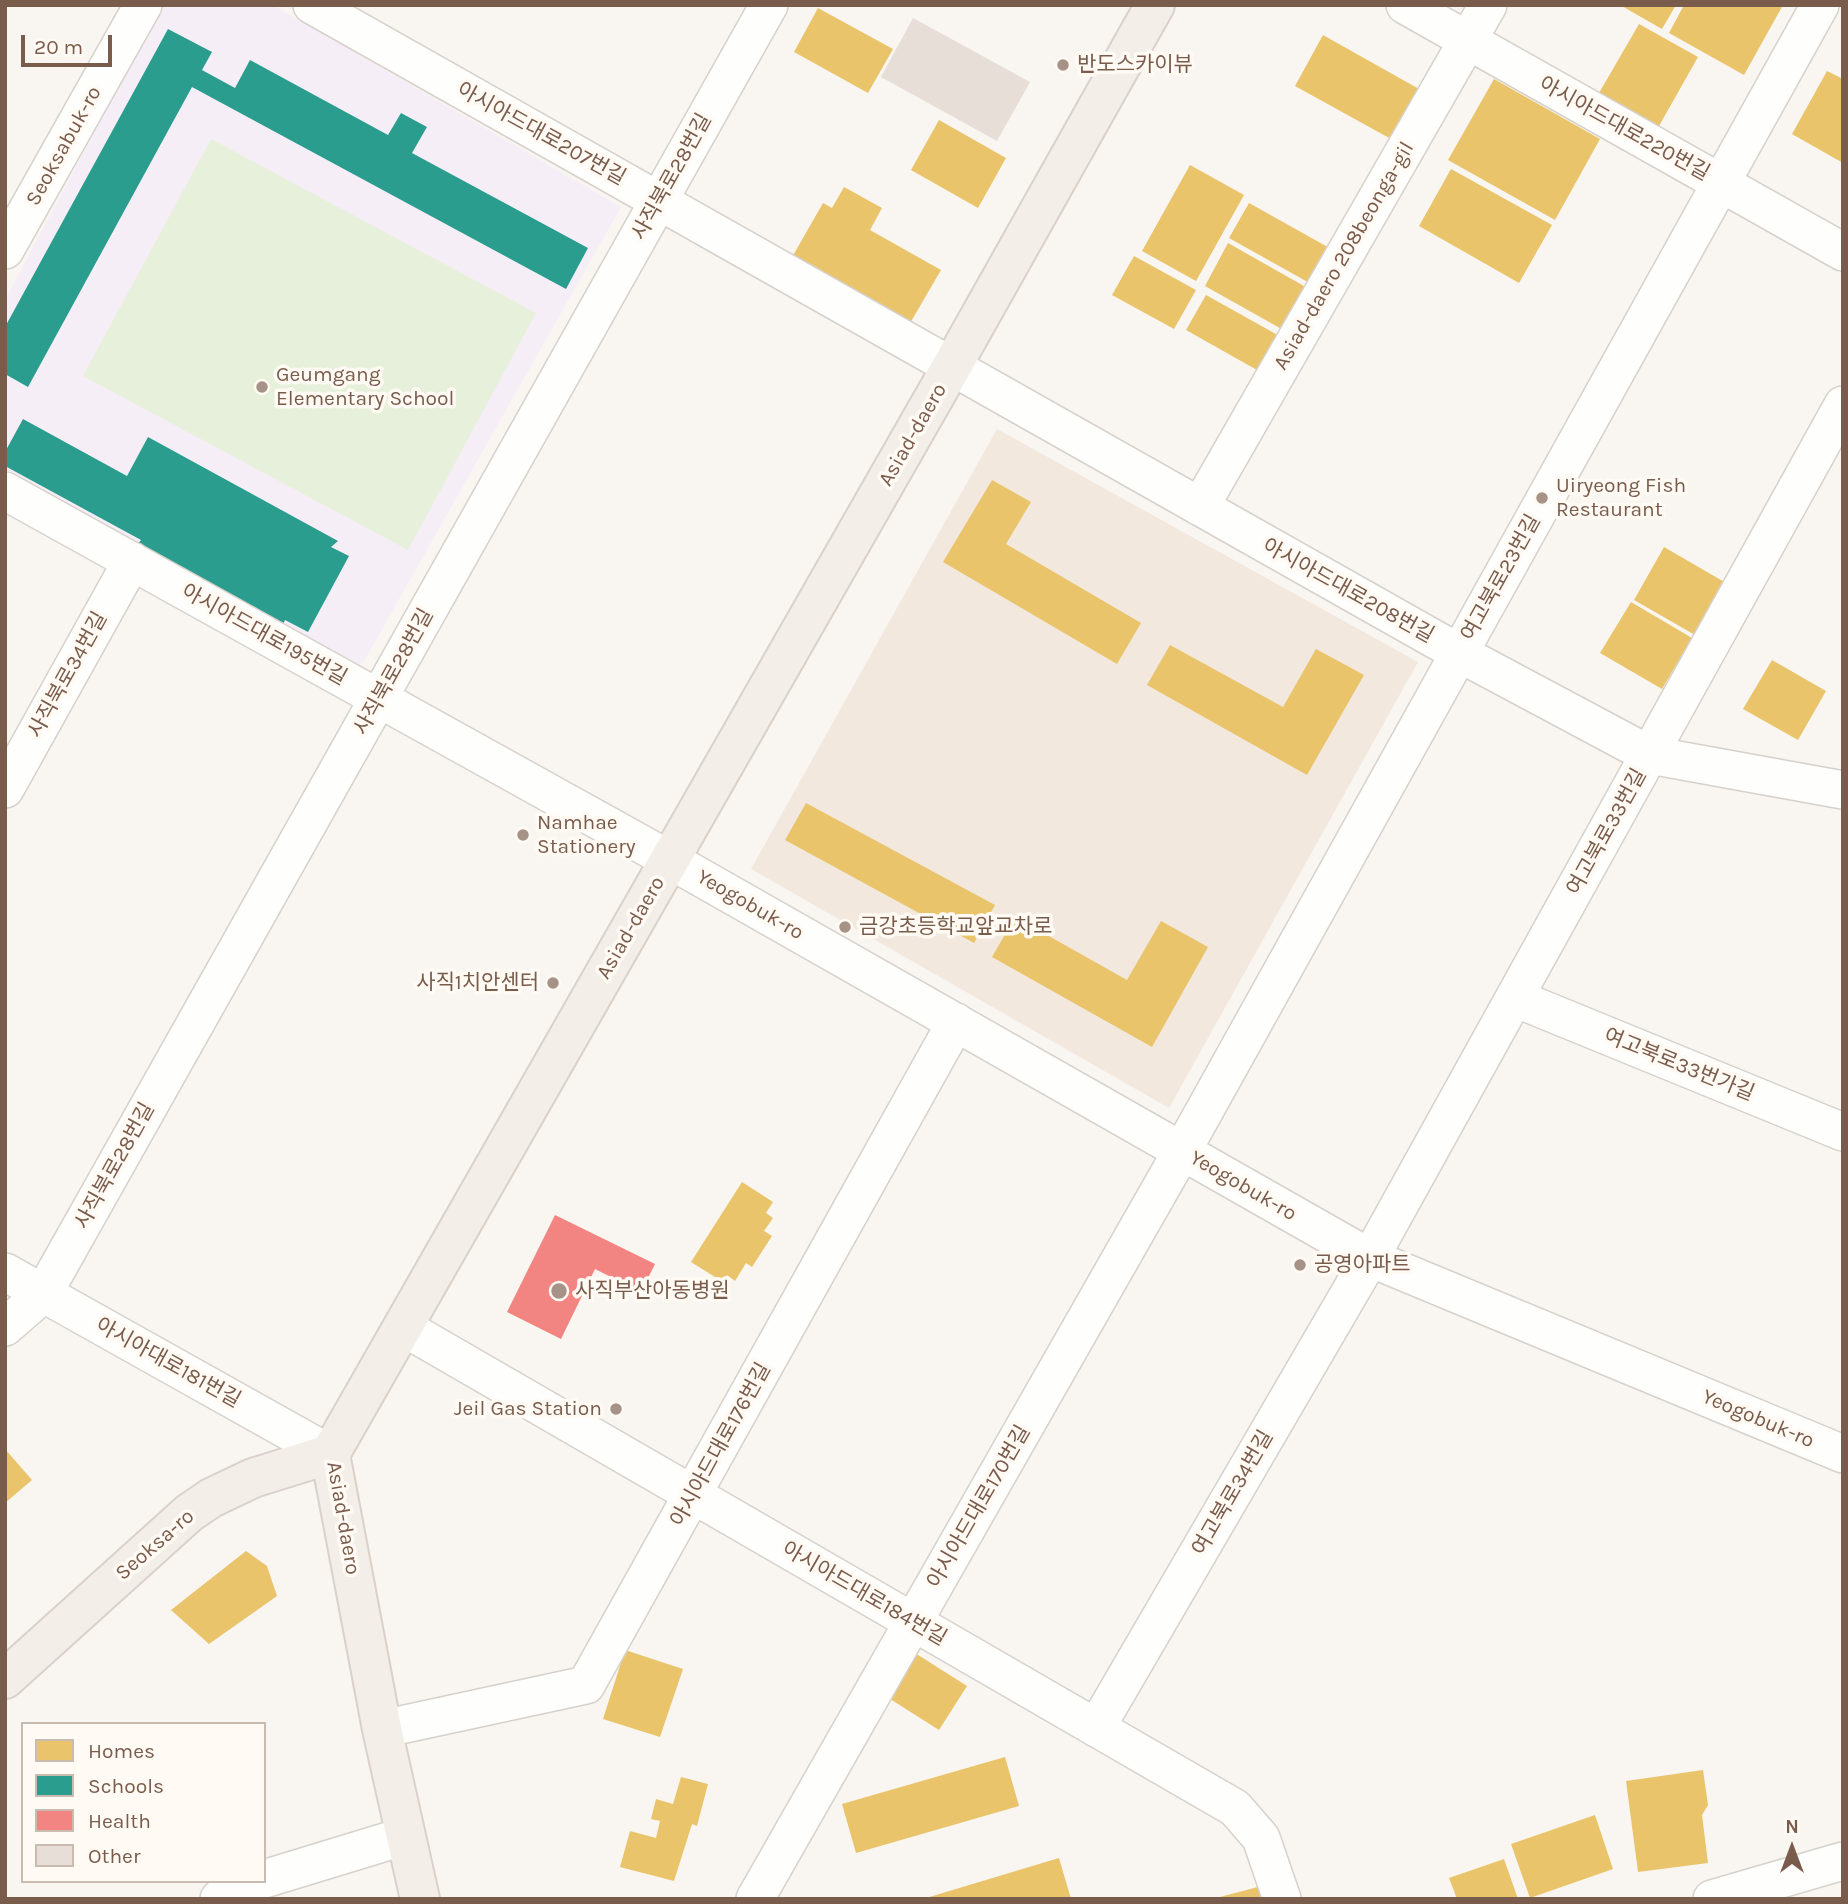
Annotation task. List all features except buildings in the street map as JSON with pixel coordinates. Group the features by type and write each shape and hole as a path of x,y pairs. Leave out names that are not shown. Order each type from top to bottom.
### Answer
{"main road":[{"name":"Asiad-daero","path":"420,1899 382,1729 330,1454 952,366 1155,5"},
{"name":"Seoksa-ro","path":"5,1679 189,1513 211,1498 253,1478 330,1454"}],"street":[{"name":"Seoksabuk-ro","path":"5,250 143,5"},
{"name":"아시아드대로207번길","path":"312,5 952,366"},
{"name":"사직북로28번길","path":"5,1327 43,1294 769,5"},
{"name":"아시아드대로220번길","path":"1405,5 1843,252"},
{"name":"Asiad-daero 208beonga-gil","path":"1200,507 1488,5"},
{"name":"여고북로23번길","path":"1182,1151 1820,5"},
{"name":"아시아드대로208번길","path":"952,366 1459,653 1650,755 1843,790"},
{"name":"여고북로33번길","path":"1370,1258 1843,405"},
{"name":"아시아드대로195번길","path":"5,491 670,860"},
{"name":"사직북로34번길","path":"5,789 132,561"},
{"name":"Yeogobuk-ro","path":"670,860 1370,1258 1843,1454"},
{"name":"여고북로33번가길","path":"1515,998 1843,1132"},
{"name":"아시아드대로176번길","path":"382,1729 586,1685 956,1022"},
{"name":"아시아드대로170번길","path":"755,1899 1182,1151"},
{"name":"여고북로34번길","path":"1096,1728 1370,1258"},
{"name":"아시아대로181번길","path":"5,1272 330,1454"},
{"name":"아시아드대로184번길","path":"403,1327 1235,1808 1261,1838 1282,1899"},
{"path":"266,1878 405,1836"},
{"path":"1712,1899 1843,1861"},
{"path":"219,1899 230,1889 250,1883"}],"shaded area":[{"name":"Geumgang Elementary School","path":"162,5 273,5 621,207 364,661 354,668 5,473 5,300"},
{"path":"997,429 1418,662 1169,1108 751,869"}],"green space":[{"path":"211,139 536,313 408,550 83,376"}],"place":[{"name":"반도스카이뷰","path":"1063,65"},
{"name":"Geumgang Elementary School","path":"262,387"},
{"name":"Uiryeong Fish Restaurant","path":"1542,498"},
{"name":"Namhae Stationery","path":"523,835"},
{"name":"금강초등학교앞교차로","path":"845,927"},
{"name":"사직1치안센터","path":"553,983"},
{"name":"공영아파트","path":"1300,1265"},
{"name":"사직부산아동병원","path":"559,1291"},
{"name":"Jeil Gas Station","path":"616,1409"}]}
